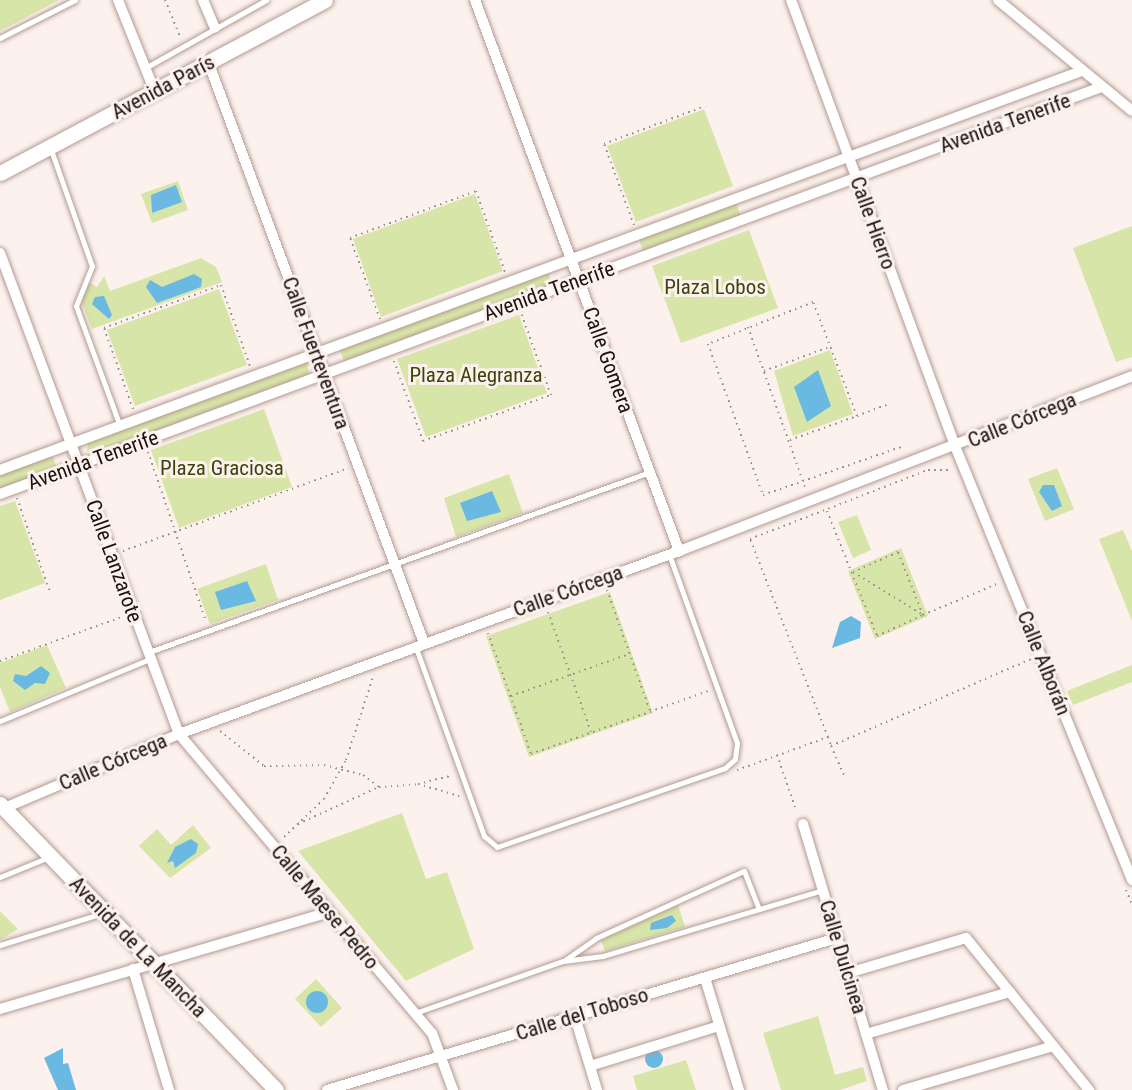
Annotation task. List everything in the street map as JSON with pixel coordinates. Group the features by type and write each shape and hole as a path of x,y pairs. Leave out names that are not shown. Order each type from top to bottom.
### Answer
{"main road":[{"name":"Avenida París","path":"0,173 326,0"},
{"name":"Avenida de La Mancha","path":"1,808 276,1090"}],"street":[{"path":"118,0 155,92"},
{"path":"203,0 215,28"},
{"name":"Calle Gomera","path":"475,0 650,472 674,553"},
{"name":"Calle Hierro","path":"791,0 955,446"},
{"path":"998,0 1098,88 1132,111"},
{"name":"Calle Fuerteventura","path":"209,64 394,565 420,645"},
{"name":"Avenida Tenerife","path":"0,471 1080,72"},
{"name":"Avenida Tenerife","path":"0,494 1098,88"},
{"name":"Calle Lanzarote","path":"0,253 178,734"},
{"name":"Calle Córcega","path":"1,808 178,734 674,553 1132,378"},
{"name":"Calle Alborán","path":"955,446 1132,880"},
{"name":"Calle Maese Pedro","path":"178,734 415,1013 443,1056 453,1090"},
{"name":"Calle Dulcinea","path":"803,824 883,1090"},
{"path":"0,1009 330,912"},
{"name":"Calle del Toboso","path":"327,1090 837,938"},
{"path":"848,973 966,938 1089,1090"},
{"path":"133,969 170,1090"},
{"path":"705,978 739,1090"},
{"path":"866,1034 1010,992"},
{"path":"575,1017 597,1090"},
{"path":"590,1066 719,1026"},
{"path":"903,1090 1053,1046"}],"lane":[{"path":"0,38 75,0"},
{"path":"145,68 266,0"},
{"path":"50,147 92,266 76,306 120,426"},
{"path":"0,721 210,630 650,472"},
{"path":"420,645 487,841 508,846 726,768 737,754 674,553"},
{"path":"0,877 50,856"},
{"path":"563,961 596,938 744,871 759,909"},
{"path":"415,1013 563,961 603,956 823,890"},
{"path":"0,945 105,913"}],"path":[{"path":"165,0 183,46"},
{"path":"634,225 604,144 705,106"},
{"path":"380,318 350,238 476,191 505,272"},
{"path":"133,409 104,328 210,289 221,285 250,366"},
{"path":"857,416 832,346 813,302 748,327 708,346 763,495 804,483 901,447"},
{"path":"393,359 423,441 509,410 551,394 521,312"},
{"path":"748,327 807,492"},
{"path":"764,371 832,346"},
{"path":"790,440 891,404"},
{"path":"144,441 210,630"},
{"path":"112,555 357,465"},
{"path":"845,778 750,539 933,469 957,475"},
{"path":"16,498 50,592"},
{"path":"827,511 877,636 1001,582"},
{"path":"853,572 898,552 923,615"},
{"path":"997,571 1006,592"},
{"path":"853,572 923,615"},
{"path":"597,594 617,587"},
{"path":"607,591 650,711"},
{"path":"538,615 557,608"},
{"path":"548,612 591,732"},
{"path":"0,661 133,613"},
{"path":"478,637 498,630"},
{"path":"488,633 531,754 711,690"},
{"path":"831,746 1032,658 1028,647"},
{"path":"511,696 629,654"},
{"path":"284,837 324,799 341,768 374,674"},
{"path":"707,680 715,701"},
{"path":"219,731 264,766 304,762 341,768 380,787"},
{"path":"737,770 828,737"},
{"path":"777,755 795,807"},
{"path":"298,824 380,787 418,784 455,775"},
{"path":"418,784 462,795"}],"green space":[{"path":"0,0 59,0 0,31"},
{"name":"Plaza Lobos","path":"704,109 733,186 636,222 607,146"},
{"path":"178,181 188,210 152,223 141,194"},
{"name":"Plaza Alegranza","path":"475,194 503,271 381,317 353,239"},
{"path":"736,203 741,216 643,252 639,239"},
{"path":"1132,226 1132,357 1116,362 1073,248"},
{"name":"Plaza Lobos","path":"749,230 778,308 681,343 652,266"},
{"path":"201,258 216,267 222,282 92,329 80,298 90,283 97,287 104,276 110,291"},
{"path":"548,271 553,286 345,363 339,348"},
{"name":"Plaza Graciosa","path":"219,289 247,365 135,406 107,330"},
{"name":"Plaza Alegranza","path":"519,315 547,393 426,437 397,359"},
{"path":"830,350 853,414 793,436 774,371"},
{"path":"307,362 309,375 93,455 87,451 88,442"},
{"name":"Plaza Graciosa","path":"264,409 292,487 179,528 151,450"},
{"path":"52,454 57,468 0,489 0,474"},
{"path":"1057,468 1074,509 1045,521 1028,479"},
{"path":"509,474 523,513 456,537 444,498"},
{"path":"15,501 45,583 0,600 0,506"},
{"path":"857,515 871,550 853,558 838,522"},
{"path":"1123,530 1132,551 1132,621 1099,539"},
{"path":"901,548 928,616 875,639 848,571"},
{"path":"266,564 278,600 210,624 197,589"},
{"path":"610,592 653,713 529,757 486,636"},
{"path":"47,645 66,688 10,712 0,687 0,663"},
{"path":"1132,665 1132,682 1073,705 1067,691"},
{"path":"402,813 426,879 447,872 474,949 406,981 298,851"},
{"path":"193,825 211,848 170,878 139,846 157,829 171,845"},
{"path":"678,905 685,927 605,951 601,940"},
{"path":"0,911 18,929 0,940"},
{"path":"316,979 342,1008 321,1027 295,999"},
{"path":"818,1016 835,1075 863,1067 867,1081 840,1090 781,1090 763,1033"},
{"path":"686,1060 696,1090 637,1090 633,1076"}],"water":[{"path":"176,185 182,202 152,213 151,195"},
{"path":"194,274 202,279 201,287 157,303 146,287 150,280 162,287"},
{"path":"104,296 112,315 109,319 92,304 95,297"},
{"path":"818,370 831,406 807,422 794,387"},
{"path":"1043,485 1054,485 1062,506 1052,511 1039,492"},
{"path":"492,491 501,512 467,521 460,503"},
{"path":"247,581 256,601 221,610 215,592"},
{"path":"851,616 861,622 860,638 832,648 840,622"},
{"path":"41,666 50,673 45,684 35,683 25,690 13,681 15,674 26,676"},
{"path":"191,839 198,844 196,853 175,868 173,861 167,863 175,847"},
{"path":"672,915 676,921 667,928 650,930 651,923"},
{"path":"317,991 325,994 328,1002 325,1010 317,1013 309,1010 306,1002 309,994"},
{"path":"63,1048 63,1064 68,1063 76,1090 58,1090 44,1058"},
{"path":"654,1050 660,1053 663,1059 660,1065 654,1068 648,1065 645,1059 648,1053"}]}
